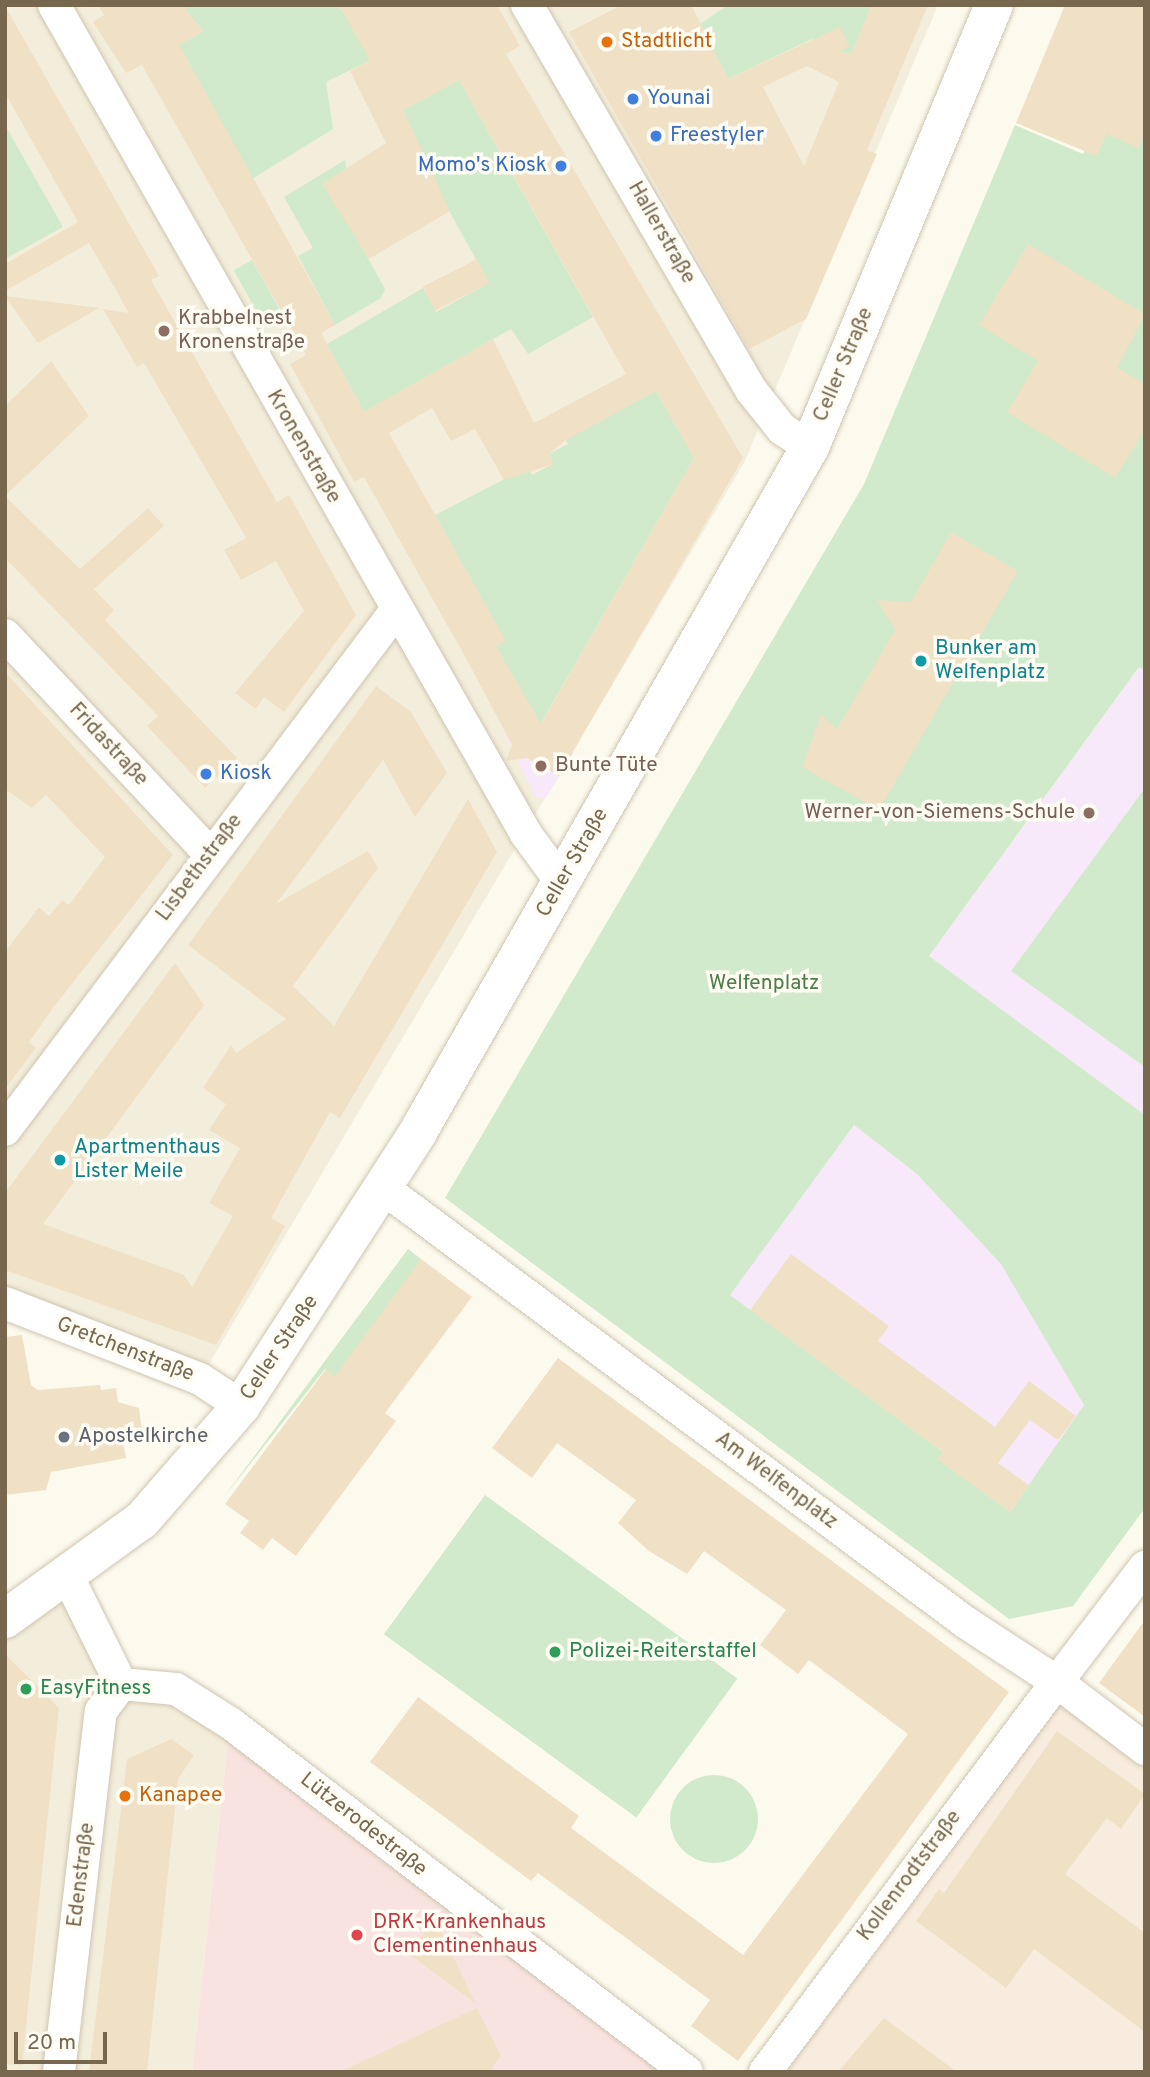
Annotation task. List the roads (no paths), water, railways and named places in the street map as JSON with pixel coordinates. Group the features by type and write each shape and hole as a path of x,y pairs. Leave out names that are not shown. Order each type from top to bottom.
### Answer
{"street":[{"name":"Kronenstraße","path":"54,5 536,851 562,883"},
{"name":"Celler Straße","path":"5,1619 68,1577 142,1520 241,1406 383,1188 562,883 810,447 995,5"},
{"name":"Hallerstraße","path":"535,8 751,390 782,429 810,447"},
{"name":"Lisbethstraße","path":"5,1130 397,608"},
{"name":"Fridastraße","path":"5,635 210,855"},
{"name":"Am Welfenplatz","path":"383,1188 965,1622 1057,1682 1145,1749"},
{"name":"Gretchenstraße","path":"5,1303 200,1379 241,1406"},
{"path":"1057,1682 1145,1567"},
{"path":"68,1577 121,1684"},
{"name":"Kollenrodtstraße","path":"765,2072 1057,1682"},
{"name":"Edenstraße","path":"58,2072 101,1711 121,1684"},
{"name":"Lützerodestraße","path":"121,1684 176,1689 230,1723 687,2072"}],"place":[{"name":"Stadtlicht","path":"607,42"},
{"name":"Younai","path":"633,99"},
{"name":"Freestyler","path":"656,136"},
{"name":"Momo's Kiosk","path":"561,166"},
{"name":"Krabbelnest Kronenstraße","path":"164,331"},
{"name":"Bunker am Welfenplatz","path":"921,661"},
{"name":"Bunte Tüte","path":"541,766"},
{"name":"Kiosk","path":"206,774"},
{"name":"Werner-von-Siemens-Schule","path":"1089,813"},
{"name":"Apartmenthaus Lister Meile","path":"60,1160"},
{"name":"Apostelkirche","path":"64,1437"},
{"name":"Polizei-Reiterstaffel","path":"555,1652"},
{"name":"EasyFitness","path":"26,1689"},
{"name":"Kanapee","path":"125,1796"},
{"name":"DRK-Krankenhaus Clementinenhaus","path":"357,1935"}],"park label":[{"name":"Welfenplatz","path":"764,984"}]}
